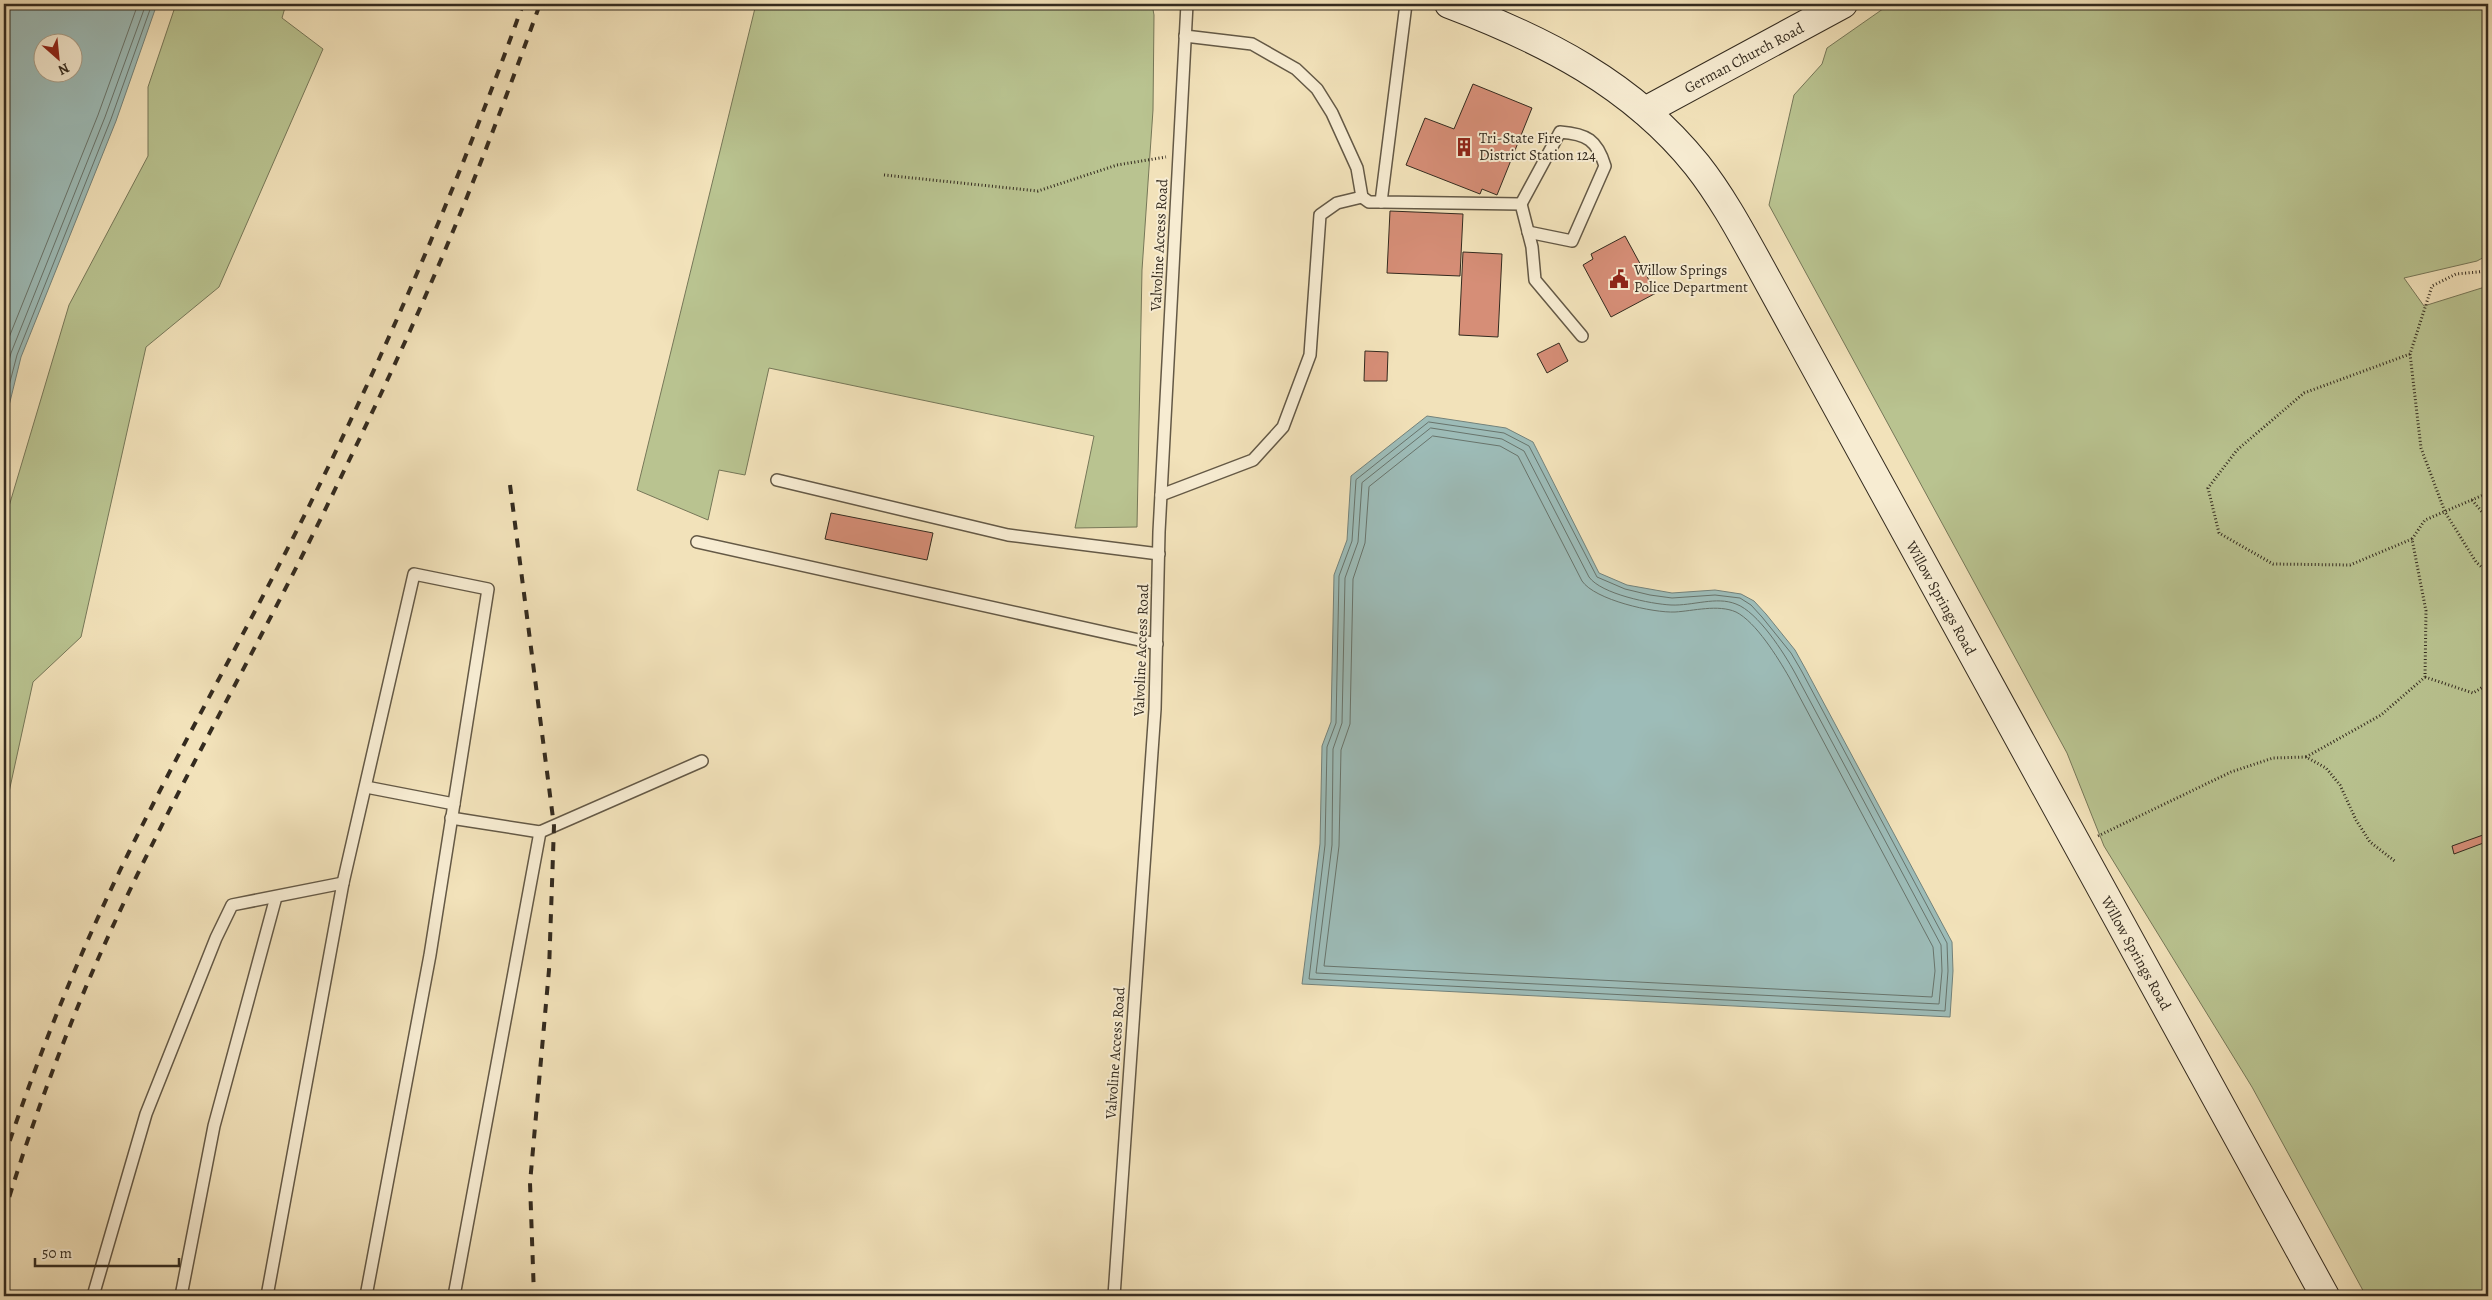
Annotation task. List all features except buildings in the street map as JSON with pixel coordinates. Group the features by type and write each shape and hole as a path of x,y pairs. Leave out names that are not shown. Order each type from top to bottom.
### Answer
{"main road":[{"name":"Willow Springs Road","path":"1449,4 1542,42 1605,81 1644,111 1697,166 1732,218 2325,1296"},
{"name":"German Church Road","path":"1644,111 1843,4"}],"lane":[{"name":"Valvoline Access Road","path":"1114,1296 1155,709 1161,495 1187,4"},
{"path":"1381,202 1406,4"},
{"path":"1185,36 1252,44 1296,69 1317,89 1332,113 1357,168 1362,197 1369,202 1521,204"},
{"path":"1528,232 1572,241 1605,166 1600,150 1581,134 1560,132 1521,204 1528,232 1532,247 1535,280 1582,336"},
{"path":"1161,495 1253,460 1283,426 1310,355 1320,215 1337,203 1362,197"},
{"path":"777,480 1008,535 1159,554"},
{"path":"697,542 1157,644"},
{"path":"267,1296 343,883 414,574 488,589 428,964 366,1296"},
{"path":"451,818 540,832 702,761"},
{"path":"366,786 454,804"},
{"path":"454,1296 540,832"},
{"path":"93,1296 146,1114 216,938 232,905 343,883"},
{"path":"181,1296 214,1126 276,897"}],"path":[{"path":"884,175 1038,191 1117,165 1179,155"},
{"path":"2488,271 2456,274 2432,286 2410,354 2421,448 2444,512 2476,562 2488,573"},
{"path":"2410,354 2304,393 2237,450 2208,488 2219,533 2273,564 2350,565 2412,539 2425,520 2488,493"},
{"path":"2472,500 2488,519"},
{"path":"2076,845 2231,772 2273,758 2306,757 2381,715 2425,677 2426,611 2412,539"},
{"path":"2425,677 2473,693 2488,684"},
{"path":"2306,757 2326,768 2340,785 2356,820 2370,842 2396,862"}],"green space":[{"path":"176,4 286,4 282,18 323,49 219,287 146,347 81,637 33,682 4,815 4,523 69,305 148,156 148,87"},
{"path":"756,4 1152,4 1154,15 1153,110 1142,270 1137,527 1075,528 1094,436 769,368 745,475 719,470 708,520 637,490"},
{"path":"1890,4 2488,4 2488,255 2477,261 2404,278 2424,306 2488,286 2488,1296 2366,1296 2252,1087 2104,846 2067,753 1769,205 1794,95 1822,64 1827,48"}],"water":[{"path":"4,4 157,4 116,121 21,357 4,426"},
{"path":"1427,416 1506,428 1533,442 1599,573 1627,585 1672,593 1715,590 1741,594 1754,601 1766,614 1795,650 1952,942 1953,971 1950,1017 1302,984 1320,844 1322,746 1331,722 1334,575 1347,540 1351,476"}],"railway":[{"path":"4,1158 31,1080 61,1003 111,889 151,807 314,496 372,375 426,253 476,129 523,4"},
{"path":"4,1214 43,1097 88,982 143,863 295,571 392,369 460,214 540,4"},
{"path":"510,485 554,826 549,970 530,1183 534,1296"}],"place":[{"name":"Tri-State Fire District Station 124","path":"1464,147"},
{"name":"Willow Springs Police Department","path":"1619,279"}]}
